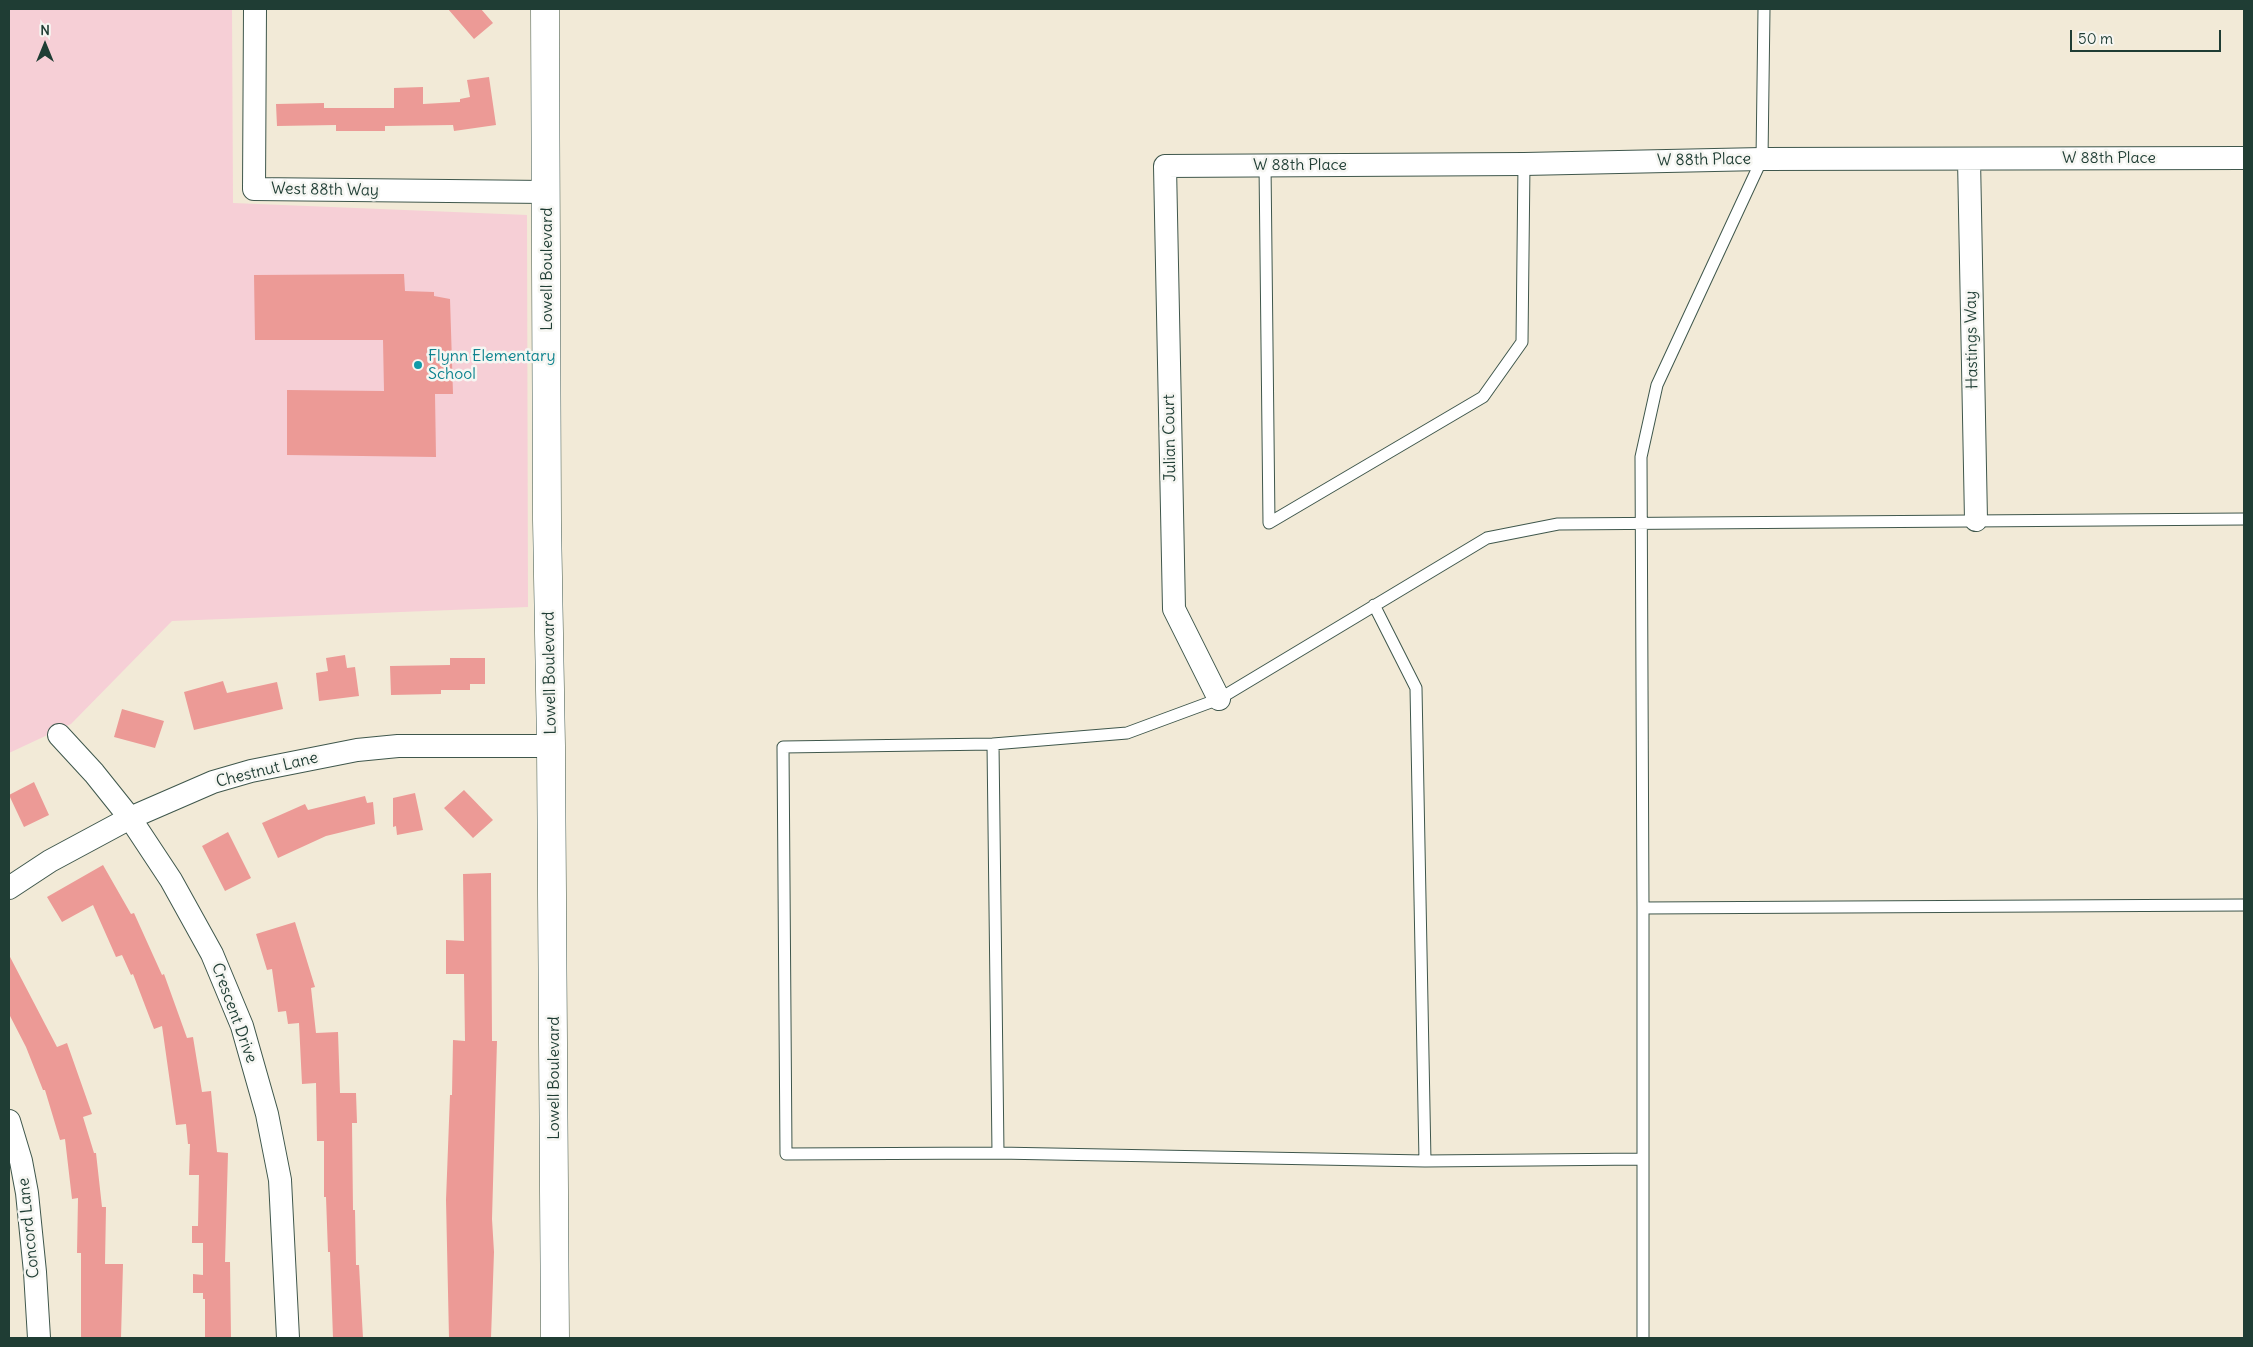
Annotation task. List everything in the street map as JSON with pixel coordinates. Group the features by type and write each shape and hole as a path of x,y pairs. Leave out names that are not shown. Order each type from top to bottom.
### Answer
{"street":[{"name":"West 88th Way","path":"255,9 254,189 546,192"},
{"name":"Lowell Boulevard","path":"545,9 547,520 551,746 555,1338"},
{"name":"W 88th Place","path":"1165,166 1524,164 1762,159 2244,158"},
{"name":"Hastings Way","path":"1969,159 1976,520"},
{"name":"Julian Court","path":"1165,166 1174,609 1218,698"},
{"name":"Crescent Drive","path":"59,735 94,773 130,818 171,880 212,954 242,1026 268,1114 280,1180 288,1338"},
{"name":"Chestnut Lane","path":"9,888 50,861 130,818 213,782 303,759 357,750 441,744 551,746"},
{"name":"Concord Lane","path":"9,1120 21,1161 27,1193 33,1246 39,1338"}],"lane":[{"path":"1643,1338 1644,908 1641,457 1657,384 1762,159 1764,9"},
{"path":"1265,165 1269,523 1483,397 1522,342 1524,164"},
{"path":"1642,1159 1425,1161 998,1153 786,1154 783,747 993,744 1127,733 1218,698 1487,538 1558,524 2244,519"},
{"path":"1374,605 1416,688 1425,1161"},
{"path":"993,744 998,1153"},
{"path":"1644,908 2244,905"}],"shaded area":[{"path":"9,9 232,9 233,203 527,215 528,607 172,621 71,724 9,753"}],"building":[{"path":"448,9 481,9 493,23 474,39"},
{"path":"489,77 496,125 454,131 453,125 385,126 385,131 336,131 336,125 277,126 276,104 324,103 324,108 394,108 394,88 423,87 423,104 460,102 460,99 470,97 467,80"},
{"name":"Flynn Elementary School","path":"404,274 405,291 434,292 434,296 450,299 453,394 435,394 436,457 287,455 287,390 384,391 383,340 255,340 254,275"},
{"path":"345,655 347,668 355,667 359,696 319,701 316,673 328,671 326,658"},
{"path":"450,658 485,658 485,684 470,684 470,690 441,690 441,694 391,695 390,666 450,665"},
{"path":"223,681 227,693 277,682 283,709 194,730 184,692"},
{"path":"122,709 164,721 155,748 114,737"},
{"path":"34,782 49,815 24,827 9,795"},
{"path":"464,790 493,820 473,838 444,808"},
{"path":"415,793 423,830 397,835 396,826 393,827 393,798"},
{"path":"365,796 367,803 373,802 375,824 326,836 278,858 262,823 305,804 308,810"},
{"path":"228,832 251,878 225,891 202,846"},
{"path":"103,865 131,914 134,913 162,975 164,974 187,1038 193,1037 202,1092 211,1091 217,1152 228,1153 225,1262 230,1262 231,1338 205,1338 205,1299 203,1299 203,1293 193,1293 193,1274 203,1275 203,1243 192,1243 192,1226 198,1226 199,1175 189,1175 190,1144 188,1144 186,1124 176,1125 162,1026 154,1029 133,974 131,975 122,955 116,957 93,905 62,922 47,897"},
{"path":"491,873 492,1041 497,1041 491,1338 449,1338 446,1200 450,1095 452,1095 453,1040 465,1041 464,974 446,974 446,940 464,941 463,874"},
{"path":"295,922 315,987 311,988 316,1033 338,1032 340,1093 356,1093 357,1123 352,1123 353,1210 355,1210 356,1265 359,1265 363,1338 333,1338 330,1252 328,1252 326,1197 324,1197 324,1141 317,1141 316,1083 302,1084 299,1023 288,1024 286,1011 278,1012 272,969 267,970 256,934"},
{"path":"9,955 57,1047 67,1043 92,1114 83,1117 94,1153 96,1153 102,1207 106,1207 105,1264 123,1264 121,1338 81,1338 81,1253 77,1253 78,1198 72,1199 65,1139 60,1140 45,1090 43,1090 26,1047 9,1014"}],"place":[{"name":"Flynn Elementary School","path":"418,365"}]}
